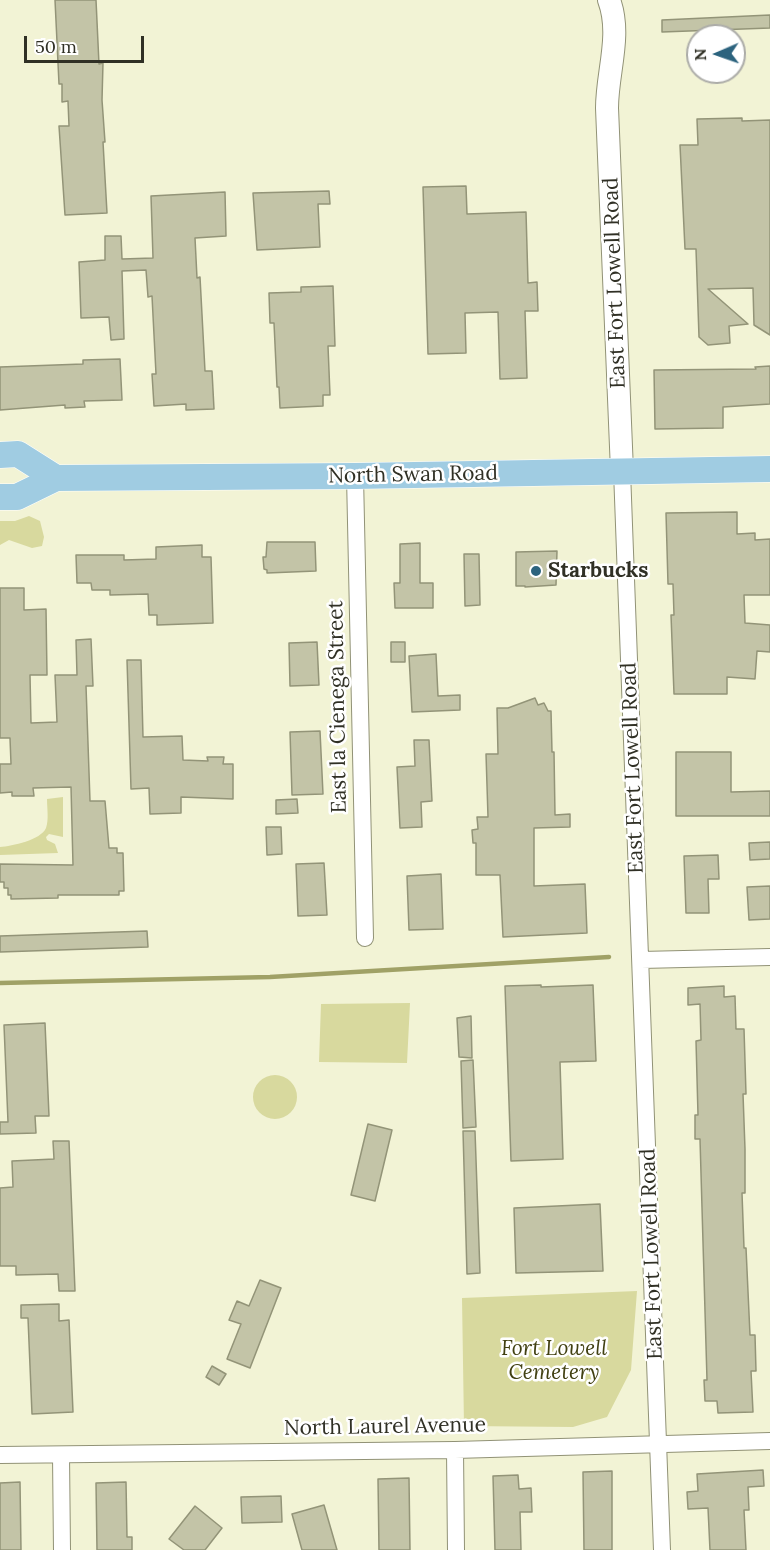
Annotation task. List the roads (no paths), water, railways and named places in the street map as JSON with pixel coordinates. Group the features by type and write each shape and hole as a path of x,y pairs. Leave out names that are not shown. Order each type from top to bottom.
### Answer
{"main road":[{"path":"0,455 18,454 56,478"},
{"name":"North Swan Road","path":"0,497 17,497 56,478 770,469"}],"street":[{"name":"East Fort Lowell Road","path":"600,0 597,15 600,63 607,91 662,1550"},
{"name":"East Fort Lowell Road","path":"607,91 615,54 612,9 609,0"},
{"name":"East la Cienega Street","path":"355,476 365,938"},
{"path":"641,960 770,957"},
{"name":"North Laurel Avenue","path":"0,1455 455,1450 770,1442"},
{"path":"455,1450 456,1550"},
{"path":"61,1455 62,1550"}],"waterway":[{"path":"0,983 270,977 609,957"}],"place":[{"name":"Starbucks","path":"536,571"}],"park label":[{"name":"Fort Lowell Cemetery","path":"554,1361"}]}
